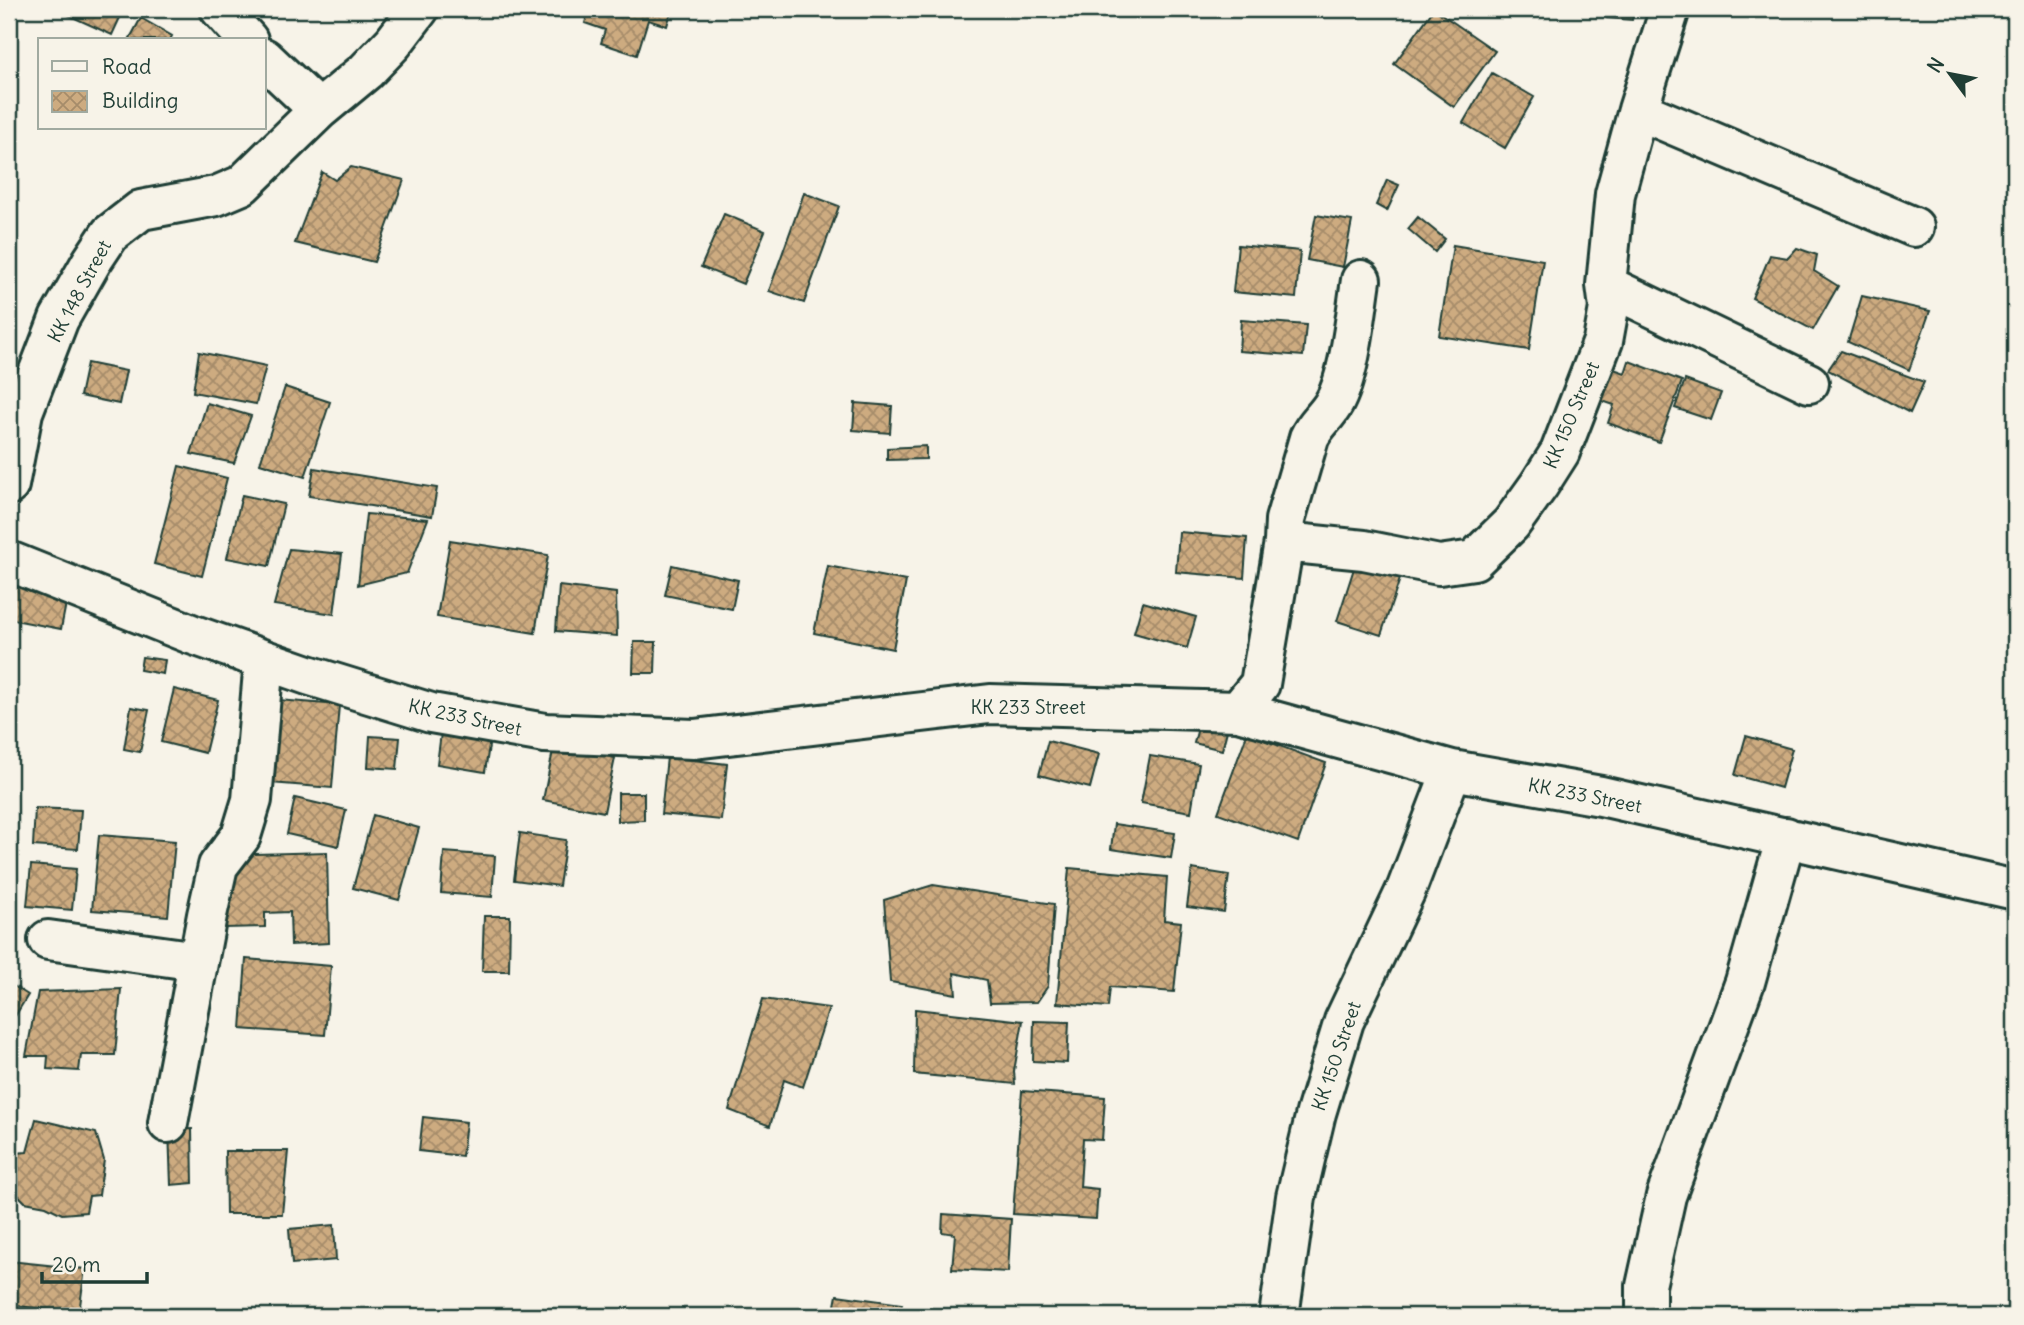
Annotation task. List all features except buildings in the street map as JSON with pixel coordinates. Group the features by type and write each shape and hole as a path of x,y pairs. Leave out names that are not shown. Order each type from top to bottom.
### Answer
{"street":[{"path":"220,9 246,38"},
{"name":"KK 148 Street","path":"9,485 23,412 59,319 110,234 141,210 216,196 242,185 319,110 366,71 393,43 419,9"},
{"name":"KK 150 Street","path":"1284,542 1364,550 1439,565 1474,560 1511,524 1560,452 1603,341 1609,308 1606,285 1615,194 1638,110 1671,9"},
{"path":"266,60 319,110"},
{"path":"1638,110 1914,227"},
{"path":"1238,711 1260,684 1284,542 1285,520 1313,428 1333,404 1338,392 1347,360 1361,280"},
{"path":"1606,285 1809,383"},
{"name":"KK 233 Street","path":"9,561 191,634 264,660 431,713 545,733 694,739 990,704 1238,711 1452,770 1601,796 2015,890"},
{"path":"169,1123 218,866 241,836 252,800 264,660"},
{"name":"KK 150 Street","path":"1279,1316 1296,1196 1316,1113 1344,1021 1406,890 1452,770"},
{"path":"1646,1316 1646,1286 1666,1196 1745,982 1786,837"},
{"path":"48,940 198,961"}]}
